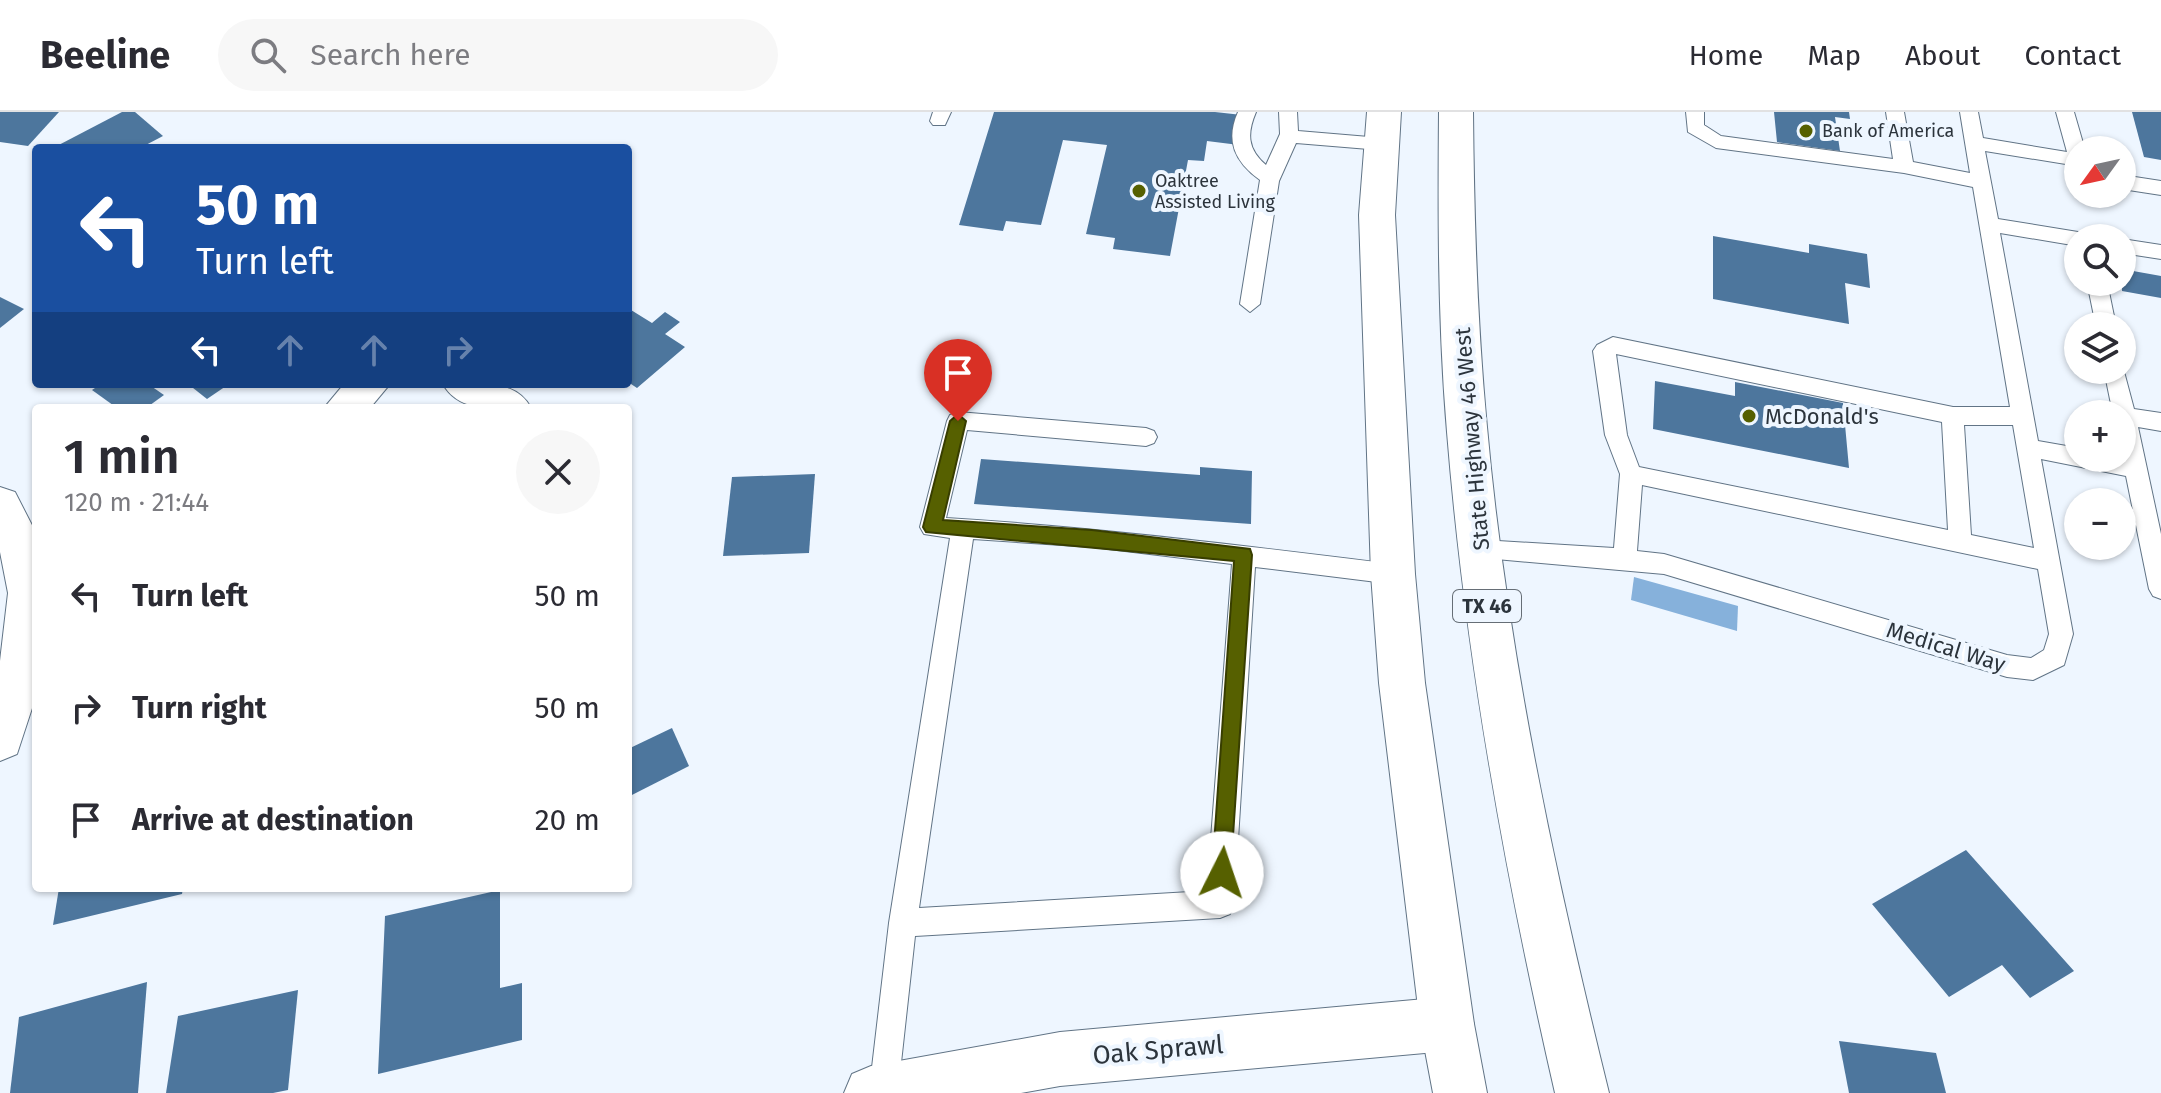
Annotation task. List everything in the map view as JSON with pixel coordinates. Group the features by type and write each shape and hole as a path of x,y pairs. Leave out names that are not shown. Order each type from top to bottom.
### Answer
{"main road":[{"name":"State Highway 46 West","path":"1456,112 1456,246 1471,473 1489,623 1556,987 1582,1093"},
{"path":"1382,128 1377,215 1393,574 1402,683 1447,1024 1460,1093"},
{"path":"348,404 366,388"},
{"path":"471,388 503,404"},
{"path":"0,504 26,560 32,594"},
{"path":"0,739 32,629"},
{"name":"Oak Sprawl","path":"877,1092 1060,1059 1447,1024"}],"lane":[{"path":"1247,112 1239,141 1242,154 1270,178"},
{"path":"1250,304 1270,178 1285,153 1288,112"},
{"path":"1695,112 1695,128 1716,142 1904,167 1981,182"},
{"path":"1895,112 1904,167"},
{"name":"Medical Way","path":"1482,550 1625,558 1702,573 2019,669 2046,665 2060,647 2061,634 1969,112"},
{"path":"2065,112 2072,136"},
{"path":"1288,136 1382,128"},
{"path":"1975,143 2064,156"},
{"path":"2136,168 2161,171"},
{"path":"2136,184 2161,188"},
{"path":"1989,224 2064,237"},
{"path":"2136,248 2161,252"},
{"path":"1625,558 1631,474 1616,435 1604,351 1613,345 1953,416 2023,416"},
{"path":"1953,416 1960,542"},
{"path":"2136,418 2161,422"},
{"path":"1146,437 958,421 932,527 1092,537 1393,574"},
{"path":"2028,448 2064,455"},
{"path":"2136,469 2154,523 2161,589"},
{"path":"1631,474 2048,561"},
{"path":"877,1092 963,529"},
{"path":"903,923 1220,904 1244,555"}],"water":[{"path":"1634,577 1738,606 1737,631 1631,600"}],"building":[{"path":"0,112 59,112 28,146 0,142"},
{"path":"122,112 135,112 163,136 148,144 61,144"},
{"name":"Oaktree Assisted Living","path":"994,112 1215,112 1251,116 1247,146 1207,141 1204,161 1188,160 1170,256 1113,249 1115,238 1086,234 1107,145 1063,140 1041,225 1006,221 1003,231 959,225"},
{"name":"Bank of America","path":"1774,112 1849,112 1850,119 1835,117 1840,151 1777,142"},
{"path":"2132,112 2161,112 2161,160 2144,157"},
{"path":"1713,236 1809,253 1809,244 1867,254 1870,288 1845,283 1849,324 1713,299"},
{"path":"2136,272 2161,276 2161,298 2136,294"},
{"path":"0,297 24,309 0,328"},
{"path":"632,311 652,323 665,312 680,322 665,334 685,347 637,388 632,385"},
{"name":"McDonald's","path":"1655,381 1735,396 1735,382 1843,403 1849,468 1653,429"},
{"path":"154,388 164,395 152,404 111,404 92,390"},
{"path":"193,388 223,388 207,399"},
{"path":"981,459 1200,475 1200,467 1252,471 1251,524 974,504"},
{"path":"815,474 809,553 723,556 732,477"},
{"path":"672,728 689,766 632,795 632,747"},
{"path":"1966,850 2074,971 2030,998 2002,965 1949,997 1872,904"},
{"path":"58,892 182,892 182,894 53,925"},
{"path":"500,892 500,988 522,983 522,1040 378,1074 385,916"},
{"path":"147,982 138,1093 10,1093 19,1017"},
{"path":"298,990 288,1090 273,1093 166,1093 178,1016"},
{"path":"1839,1041 1936,1053 1946,1093 1849,1093"}],"place":[{"name":"Bank of America","path":"1806,131"},
{"name":"Oaktree Assisted Living","path":"1139,191"},
{"name":"McDonald's","path":"1749,416"}],"route":[{"path":"958,421 932,527 1092,537 1244,555 1222,873"}]}
